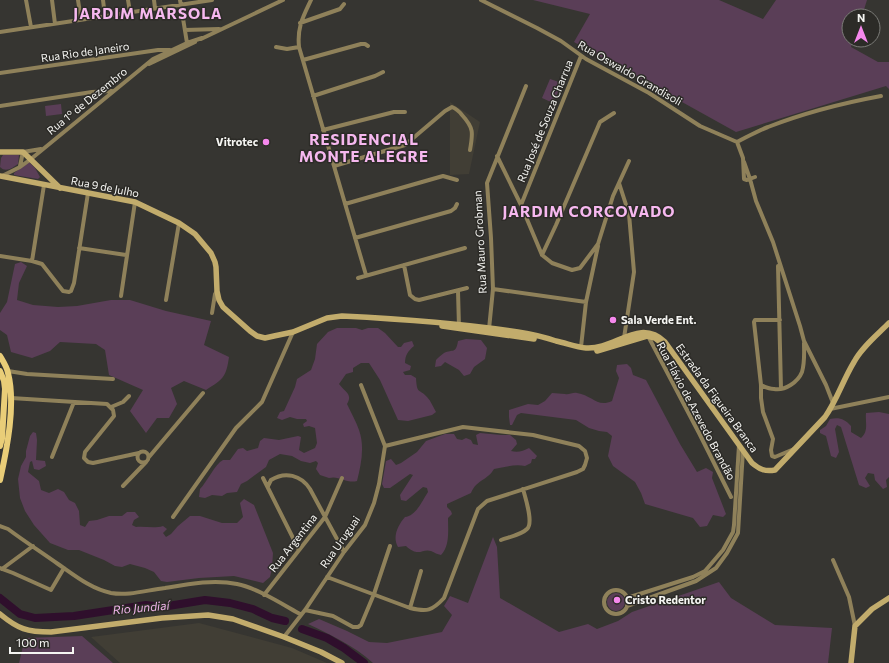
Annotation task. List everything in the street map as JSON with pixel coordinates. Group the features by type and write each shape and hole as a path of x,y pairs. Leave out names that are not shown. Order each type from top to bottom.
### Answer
{"main road":[{"path":"0,152 23,152"},
{"name":"Rua 9 de Julho","path":"23,152 60,188"},
{"path":"43,171 44,185"},
{"name":"Rua 9 de Julho","path":"1,176 135,202 179,223 195,234 210,253 216,267 217,291"},
{"path":"217,291 218,300 223,307 250,331 257,336 265,338 293,332 328,318 342,316 417,321 528,334 581,347 594,348 639,333 647,334"},
{"name":"Estrada da Figueira Branca","path":"647,334 658,335 665,342 752,463 762,470 771,471 775,470 825,417 854,361 889,323"},
{"path":"489,330 592,352 604,350 647,334"},
{"path":"0,356 8,372 11,398 8,438 0,480"},
{"path":"0,371 5,389 2,438 0,446"},
{"path":"851,663 855,626 872,609 889,598"},
{"path":"0,614 11,624 21,629 33,632 50,632 162,618 208,615 233,619 284,636 342,663"}],"street":[{"path":"26,0 31,27"},
{"path":"52,0 56,24"},
{"path":"78,0 81,20"},
{"path":"103,0 105,16"},
{"path":"128,0 130,12"},
{"path":"154,0 156,8"},
{"path":"0,32 156,8 181,2 212,0"},
{"name":"Rua 1º de Dezembro","path":"153,59 178,51 222,28 283,0"},
{"path":"311,0 300,23 298,31 299,47 366,275"},
{"name":"Rua Oswaldo Grandisoli","path":"481,0 537,28 581,56 649,93 700,126 737,142"},
{"path":"178,51 187,43 181,2"},
{"path":"300,23 340,9 344,4"},
{"path":"186,30 222,28"},
{"name":"Rua 1º de Dezembro","path":"1,176 20,167 31,159 153,59 187,43 202,38"},
{"path":"303,60 361,44 366,44 368,46"},
{"path":"276,47 287,49 299,47"},
{"name":"Rua Rio de Janeiro","path":"0,73 173,49"},
{"path":"141,53 153,59 154,51"},
{"name":"Rua José de Souza Charrua","path":"521,205 581,56"},
{"path":"313,96 376,76 383,72"},
{"name":"Rua Mauro Grobman","path":"489,330 493,289 487,183 526,86"},
{"path":"0,106 92,92 113,91"},
{"path":"833,403 826,385 804,341 773,242 756,201 737,142 766,128 801,116 860,100 881,96"},
{"path":"334,166 405,145 452,107 470,123 472,131 470,150"},
{"path":"323,130 394,112 405,112"},
{"path":"542,256 600,122 614,112"},
{"path":"20,167 23,152 42,149"},
{"path":"497,156 521,205 542,256 552,263 576,270 580,268 598,244"},
{"path":"743,158 744,179 747,180 756,177"},
{"path":"581,347 586,302 598,244 613,196 629,161"},
{"path":"345,204 443,176 457,180"},
{"path":"619,183 629,214 634,272 624,338"},
{"path":"32,261 44,185"},
{"path":"0,256 39,263 46,267 63,291 69,292 72,290 88,193"},
{"name":"Rua José de Souza Charrua","path":"517,197 526,193"},
{"path":"121,296 135,202"},
{"path":"355,238 451,211 457,204"},
{"path":"166,300 179,223"},
{"path":"78,248 126,255"},
{"path":"358,278 465,248"},
{"path":"778,260 781,389"},
{"path":"404,265 410,295 414,299 419,300 467,288"},
{"path":"493,289 586,302"},
{"name":"Rua 9 de Julho","path":"212,313 215,294 217,291"},
{"path":"458,291 459,326"},
{"path":"780,320 755,320 754,322 762,385 761,398 763,412 773,438 770,450 772,456 775,457 796,448"},
{"path":"173,517 236,428 262,402 293,332"},
{"name":"Rua Flávio de Azevedo Brandão","path":"647,334 700,433 731,497"},
{"path":"762,385 774,389 781,389 795,381 800,376 804,357 804,341"},
{"path":"8,372 113,379"},
{"path":"327,577 410,608 431,610 444,598 478,509 487,501 577,472 583,469 587,458 585,450 579,446 533,435 463,427 385,446 361,385"},
{"path":"123,486 146,462 202,393"},
{"path":"111,407 123,402 129,396"},
{"path":"830,409 889,397"},
{"path":"11,398 104,404 111,407 114,416 85,452 84,458 88,462 93,463 145,452 149,457"},
{"path":"52,458 74,402"},
{"name":"Rua Uruguai","path":"284,636 300,614 305,610 344,552 365,525 374,503 379,484 385,446"},
{"path":"627,606 704,577 716,568 733,532 741,447"},
{"path":"627,598 699,574 711,565 725,551 738,533 741,447"},
{"path":"139,470 138,455 140,453"},
{"path":"127,456 139,460 142,463 146,462"},
{"path":"268,486 271,480 284,475 294,476 307,484 344,552"},
{"path":"263,478 299,550"},
{"name":"Rua Argentina","path":"264,595 325,516 342,478"},
{"path":"501,540 529,528 530,522 523,489"},
{"path":"0,526 8,529 82,581 110,593 139,593 164,588 199,584 239,584 300,614"},
{"path":"1,568 33,546"},
{"path":"305,610 333,616 353,627 358,627 361,624 374,594 390,546"},
{"path":"833,560 849,597 855,626"},
{"path":"1,568 51,590 64,568"},
{"path":"410,608 421,571"},
{"path":"612,590 620,590 626,595 627,606 623,612 616,614 608,612 604,602 606,595 612,590"}],"shaded area":[{"path":"533,0 719,0 763,19 776,0 867,0 864,8 841,8 841,48 853,48 878,62 889,62 889,89 886,86 736,132 574,42 590,14"},
{"path":"550,79 562,83 553,103 542,98"},
{"path":"450,102 480,122 469,174 450,175"},
{"path":"61,104 62,114 46,116 45,106"},
{"path":"3,155 19,155 18,164 7,170 2,169 0,167 1,158"},
{"path":"29,162 35,168 40,177 38,179 14,175 14,173"},
{"path":"21,262 27,266 19,283 17,300 33,305 58,307 77,306 111,300 130,300 166,311 211,321 204,345 229,357 225,374 220,380 206,390 184,381 171,388 177,404 169,418 157,418 146,433 130,411 143,390 109,375 105,350 96,344 60,342 50,351 32,358 11,352 7,335 0,330 0,313 7,302 15,264"},
{"path":"337,328 356,328 362,330 368,328 378,328 398,347 401,347 404,343 412,341 414,346 407,353 405,360 405,363 411,366 410,370 403,372 405,375 411,375 416,378 418,389 431,402 436,412 432,415 408,421 398,420 380,380 369,363 361,363 353,368 353,372 346,374 339,384 349,395 349,401 347,404 361,436 362,456 357,481 353,482 320,475 316,469 318,463 316,461 310,463 301,461 292,456 280,454 269,460 266,467 241,484 237,492 227,493 222,496 212,495 205,498 199,497 200,489 220,462 223,460 230,460 238,449 243,448 247,451 258,448 260,441 264,438 279,440 298,436 301,437 299,450 304,453 315,448 317,443 315,428 309,426 304,427 303,424 307,421 306,419 290,417 282,420 277,418 280,412 284,411 297,379 311,370 315,359 317,344 328,332"},
{"path":"466,339 481,340 487,348 485,359 474,367 470,374 464,376 459,370 445,362 441,366 435,367 436,360 440,356 454,350 458,341"},
{"path":"627,364 631,368 633,375 646,380 680,444 697,472 706,468 713,472 712,478 726,514 723,517 713,515 707,526 700,527 693,518 645,504 635,482 613,466 608,456 612,436 607,432 589,428 576,420 521,413 517,415 512,425 510,425 509,410 528,404 538,405 545,401 552,393 582,394 602,403 612,401 619,378 616,371 617,365"},
{"path":"879,412 889,414 889,477 886,480 887,487 883,489 875,480 874,474 868,473 865,478 870,486 866,488 859,485 841,427 837,425 835,429 839,452 836,458 831,456 826,436 820,433 820,430 826,426 830,419 839,418 851,426 851,432 861,438 866,429 866,413"},
{"path":"33,432 36,433 37,440 36,460 45,461 46,466 39,470 34,469 32,461 30,462 28,472 39,481 41,490 49,493 58,489 64,492 69,500 75,503 79,511 80,525 85,527 89,521 109,516 122,516 127,512 135,512 139,517 134,520 132,525 136,527 163,526 167,529 163,533 166,537 190,516 200,516 222,523 237,523 243,517 240,503 244,499 254,505 273,553 270,577 263,583 234,576 167,582 161,581 154,572 145,568 130,564 122,567 115,566 79,550 68,550 50,543 34,525 25,511 20,498 18,479 21,466 26,457 30,436"},
{"path":"480,433 510,435 516,440 517,444 511,451 516,452 529,448 537,456 535,459 532,459 531,463 525,466 521,465 494,469 473,488 471,493 447,504 447,507 452,514 448,518 447,543 441,555 428,550 417,552 410,550 406,546 398,547 396,543 396,535 400,524 405,517 416,511 428,492 427,488 423,487 406,501 401,500 400,495 413,475 410,474 390,488 384,488 382,484 386,461 391,459 396,465 401,463 417,452 426,441 445,434 454,434 457,439 462,440 466,438 471,440 473,444 478,445 476,435"},
{"path":"493,537 497,547 500,598 559,632 588,624 597,629 618,621 632,612 719,582 731,598 775,625 832,628 828,663 373,663 350,646 308,624 319,619 369,642 387,643 442,632 452,615 444,606 450,596 468,603"},
{"path":"616,593 622,596 625,602 622,608 616,611 610,608 607,602 610,596"},
{"path":"199,623 292,648 327,663 120,663 91,637"},
{"path":"82,636 113,663 19,663 25,638"}],"waterway":[{"name":"Rio Jundiaí","path":"0,598 20,614 35,618 74,616 146,605 162,607 205,600 230,603 253,609 272,618 285,621"},
{"name":"Rio Jundiaí","path":"302,629 327,638 344,648 364,663"}],"place":[{"name":"Vitrotec","path":"266,142"},
{"name":"Sala Verde Ent.","path":"613,320"},
{"name":"Cristo Redentor","path":"617,600"}],"district":[{"name":"JARDIM MARSOLA","path":"148,14"},
{"name":"RESIDENCIAL MONTE ALEGRE","path":"364,148"},
{"name":"JARDIM CORCOVADO","path":"589,212"}]}
